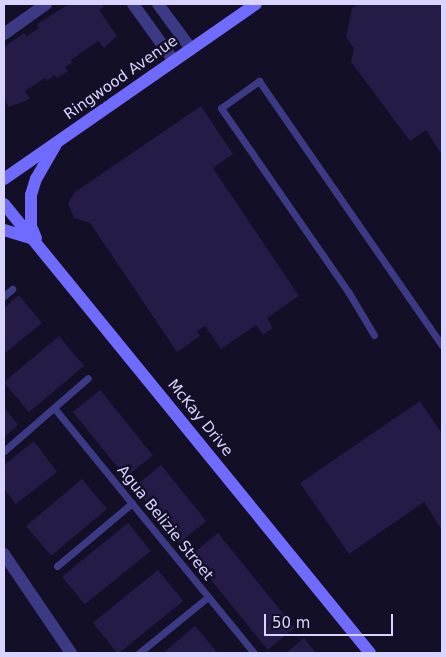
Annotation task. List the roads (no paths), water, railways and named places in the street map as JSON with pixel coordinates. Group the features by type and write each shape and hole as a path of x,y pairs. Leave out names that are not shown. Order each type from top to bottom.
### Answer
{"street":[{"path":"4,34 46,4"},
{"path":"133,4 174,61"},
{"path":"158,4 191,49"},
{"name":"Ringwood Avenue","path":"4,179 256,4"},
{"path":"37,244 31,226 32,195 36,180 57,142"},
{"name":"McKay Drive","path":"4,204 370,653"},
{"path":"4,230 37,244"},
{"path":"4,554 71,653"}],"lane":[{"path":"374,335 349,293 221,108 259,81 442,345"},
{"path":"4,296 12,289"},
{"path":"4,451 55,409 88,378"},
{"name":"Agua Belizie Street","path":"55,409 254,653"},
{"path":"57,566 132,503"},
{"path":"139,653 208,597"}]}
